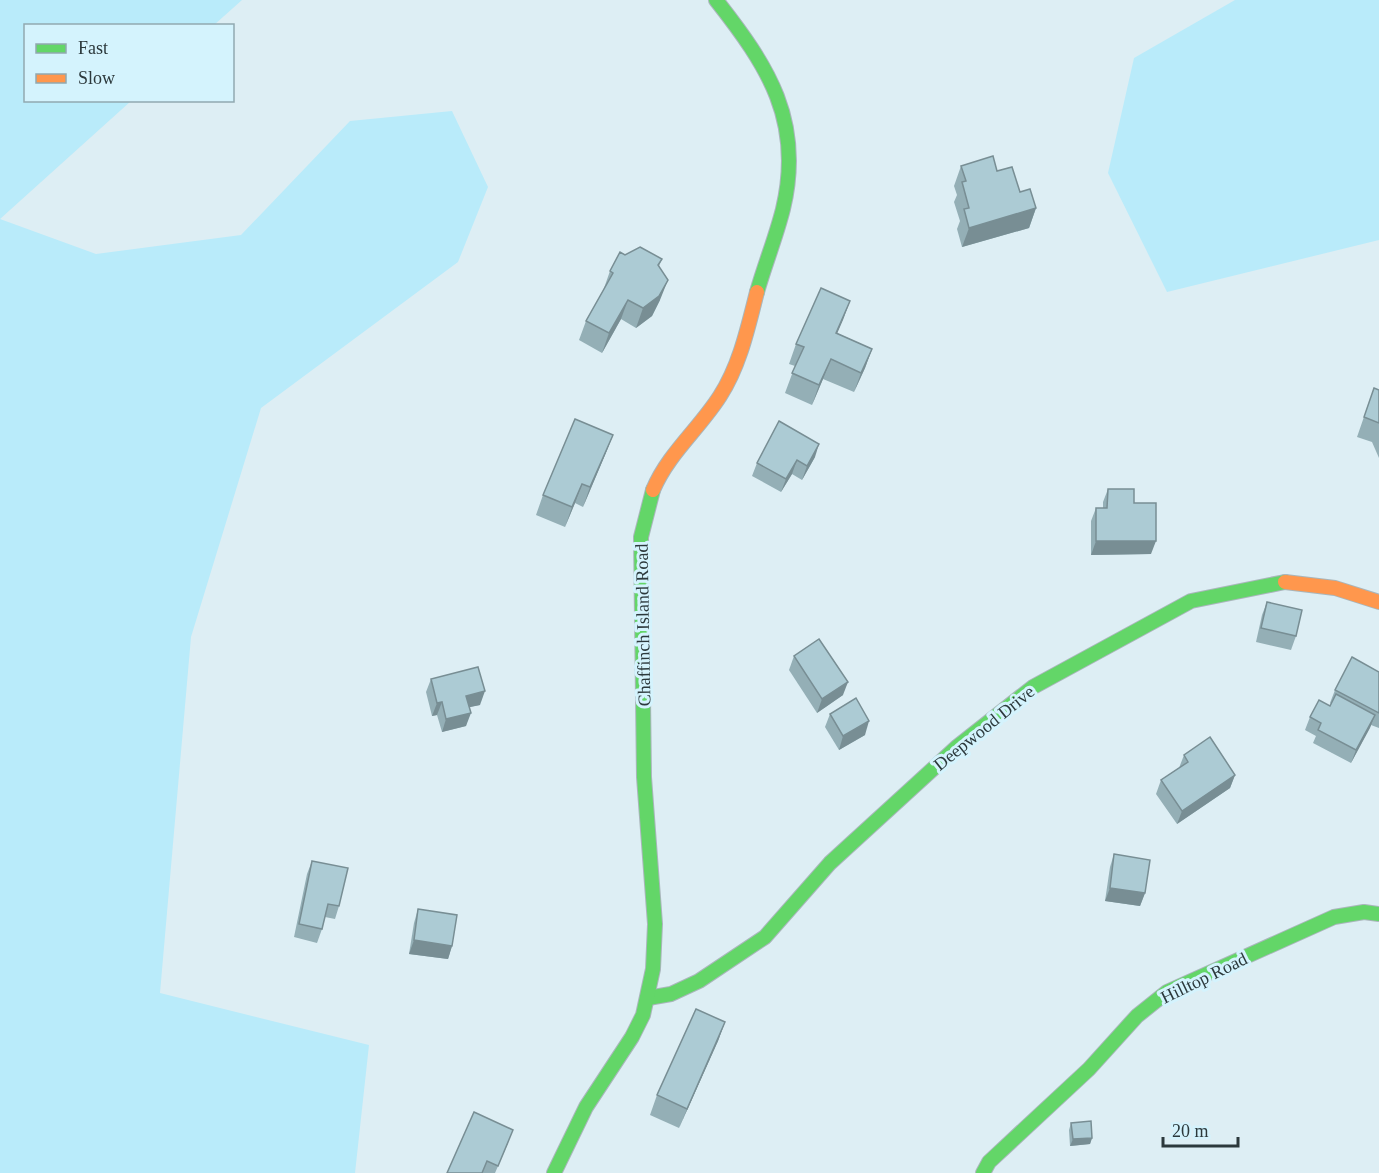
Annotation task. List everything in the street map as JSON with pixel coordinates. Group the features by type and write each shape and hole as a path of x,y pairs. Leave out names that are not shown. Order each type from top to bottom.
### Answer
{"street":[{"name":"Chaffinch Island Road","path":"554,1173 586,1107 632,1037 648,998 653,969 655,924 644,777 641,537 649,500 661,474 708,414 728,384 781,217 789,182 790,149 785,112 777,88 748,40 716,0"},
{"name":"Deepwood Drive","path":"648,998 671,994 699,981 765,937 830,863 958,746 1034,687 1092,653 1191,601 1237,590 1292,581 1335,588 1379,602"},
{"name":"Hilltop Road","path":"983,1173 988,1162 1089,1069 1137,1016 1167,992 1334,917 1364,912 1379,914"}],"shaded area":[{"path":"0,0 242,0 215,24 24,24 24,102 130,102 0,219"},
{"path":"1235,0 1379,0 1379,240 1167,292 1108,173 1134,58"},
{"path":"452,111 488,187 458,262 261,408 191,637 160,993 369,1045 355,1173 0,1173 0,219 96,254 241,235 350,121"}],"building":[{"path":"993,156 997,171 1012,167 1020,192 1030,189 1036,208 969,228 964,209 969,208 962,182 966,181 961,166"},
{"path":"640,247 662,259 658,265 668,280 659,296 643,308 628,300 609,333 586,321 613,273 610,271 620,252 625,255"},
{"path":"821,288 850,301 836,333 872,349 861,373 831,359 819,385 792,373 804,347 796,344"},
{"path":"1374,388 1379,390 1379,423 1364,417"},
{"path":"575,419 613,435 590,487 582,484 572,507 543,495"},
{"path":"779,421 819,444 807,466 797,460 786,479 757,463"},
{"path":"1108,489 1134,489 1134,503 1156,503 1156,541 1096,541 1096,508 1107,508"},
{"path":"1267,602 1302,610 1296,636 1261,628"},
{"path":"819,639 848,682 822,699 794,656"},
{"path":"1352,657 1379,672 1379,713 1335,690"},
{"path":"478,667 485,691 466,696 471,713 446,719 442,702 437,703 431,679"},
{"path":"1336,694 1375,715 1356,750 1318,730 1321,723 1310,717 1319,700 1330,706"},
{"path":"856,698 869,721 843,736 830,714"},
{"path":"1210,737 1235,775 1182,811 1161,780 1188,762 1184,755"},
{"path":"1114,854 1150,860 1145,893 1110,888"},
{"path":"312,861 348,868 339,906 328,904 322,929 299,924"},
{"path":"418,909 457,915 452,946 414,940"},
{"path":"696,1009 725,1022 687,1109 657,1095"},
{"path":"474,1112 513,1130 498,1166 487,1161 482,1173 447,1173"},
{"path":"1091,1121 1092,1138 1073,1139 1071,1123"}],"traffic: fast":[{"path":"716,0 735,24 766,72 785,122 789,148 788,177 783,209 757,292"},
{"path":"554,1173 586,1107 632,1037 643,1015 653,969 655,924 644,777 641,537 653,490"},
{"path":"648,998 671,994 699,981 765,937 830,863 958,746 1033,687 1191,601 1285,582"},
{"path":"983,1173 989,1162 1089,1069 1137,1016 1167,992 1334,917 1364,912 1379,914"}],"traffic: slow":[{"path":"653,490 675,453 712,408 727,384 743,346 757,292"},
{"path":"1285,582 1335,588 1379,602"}]}
